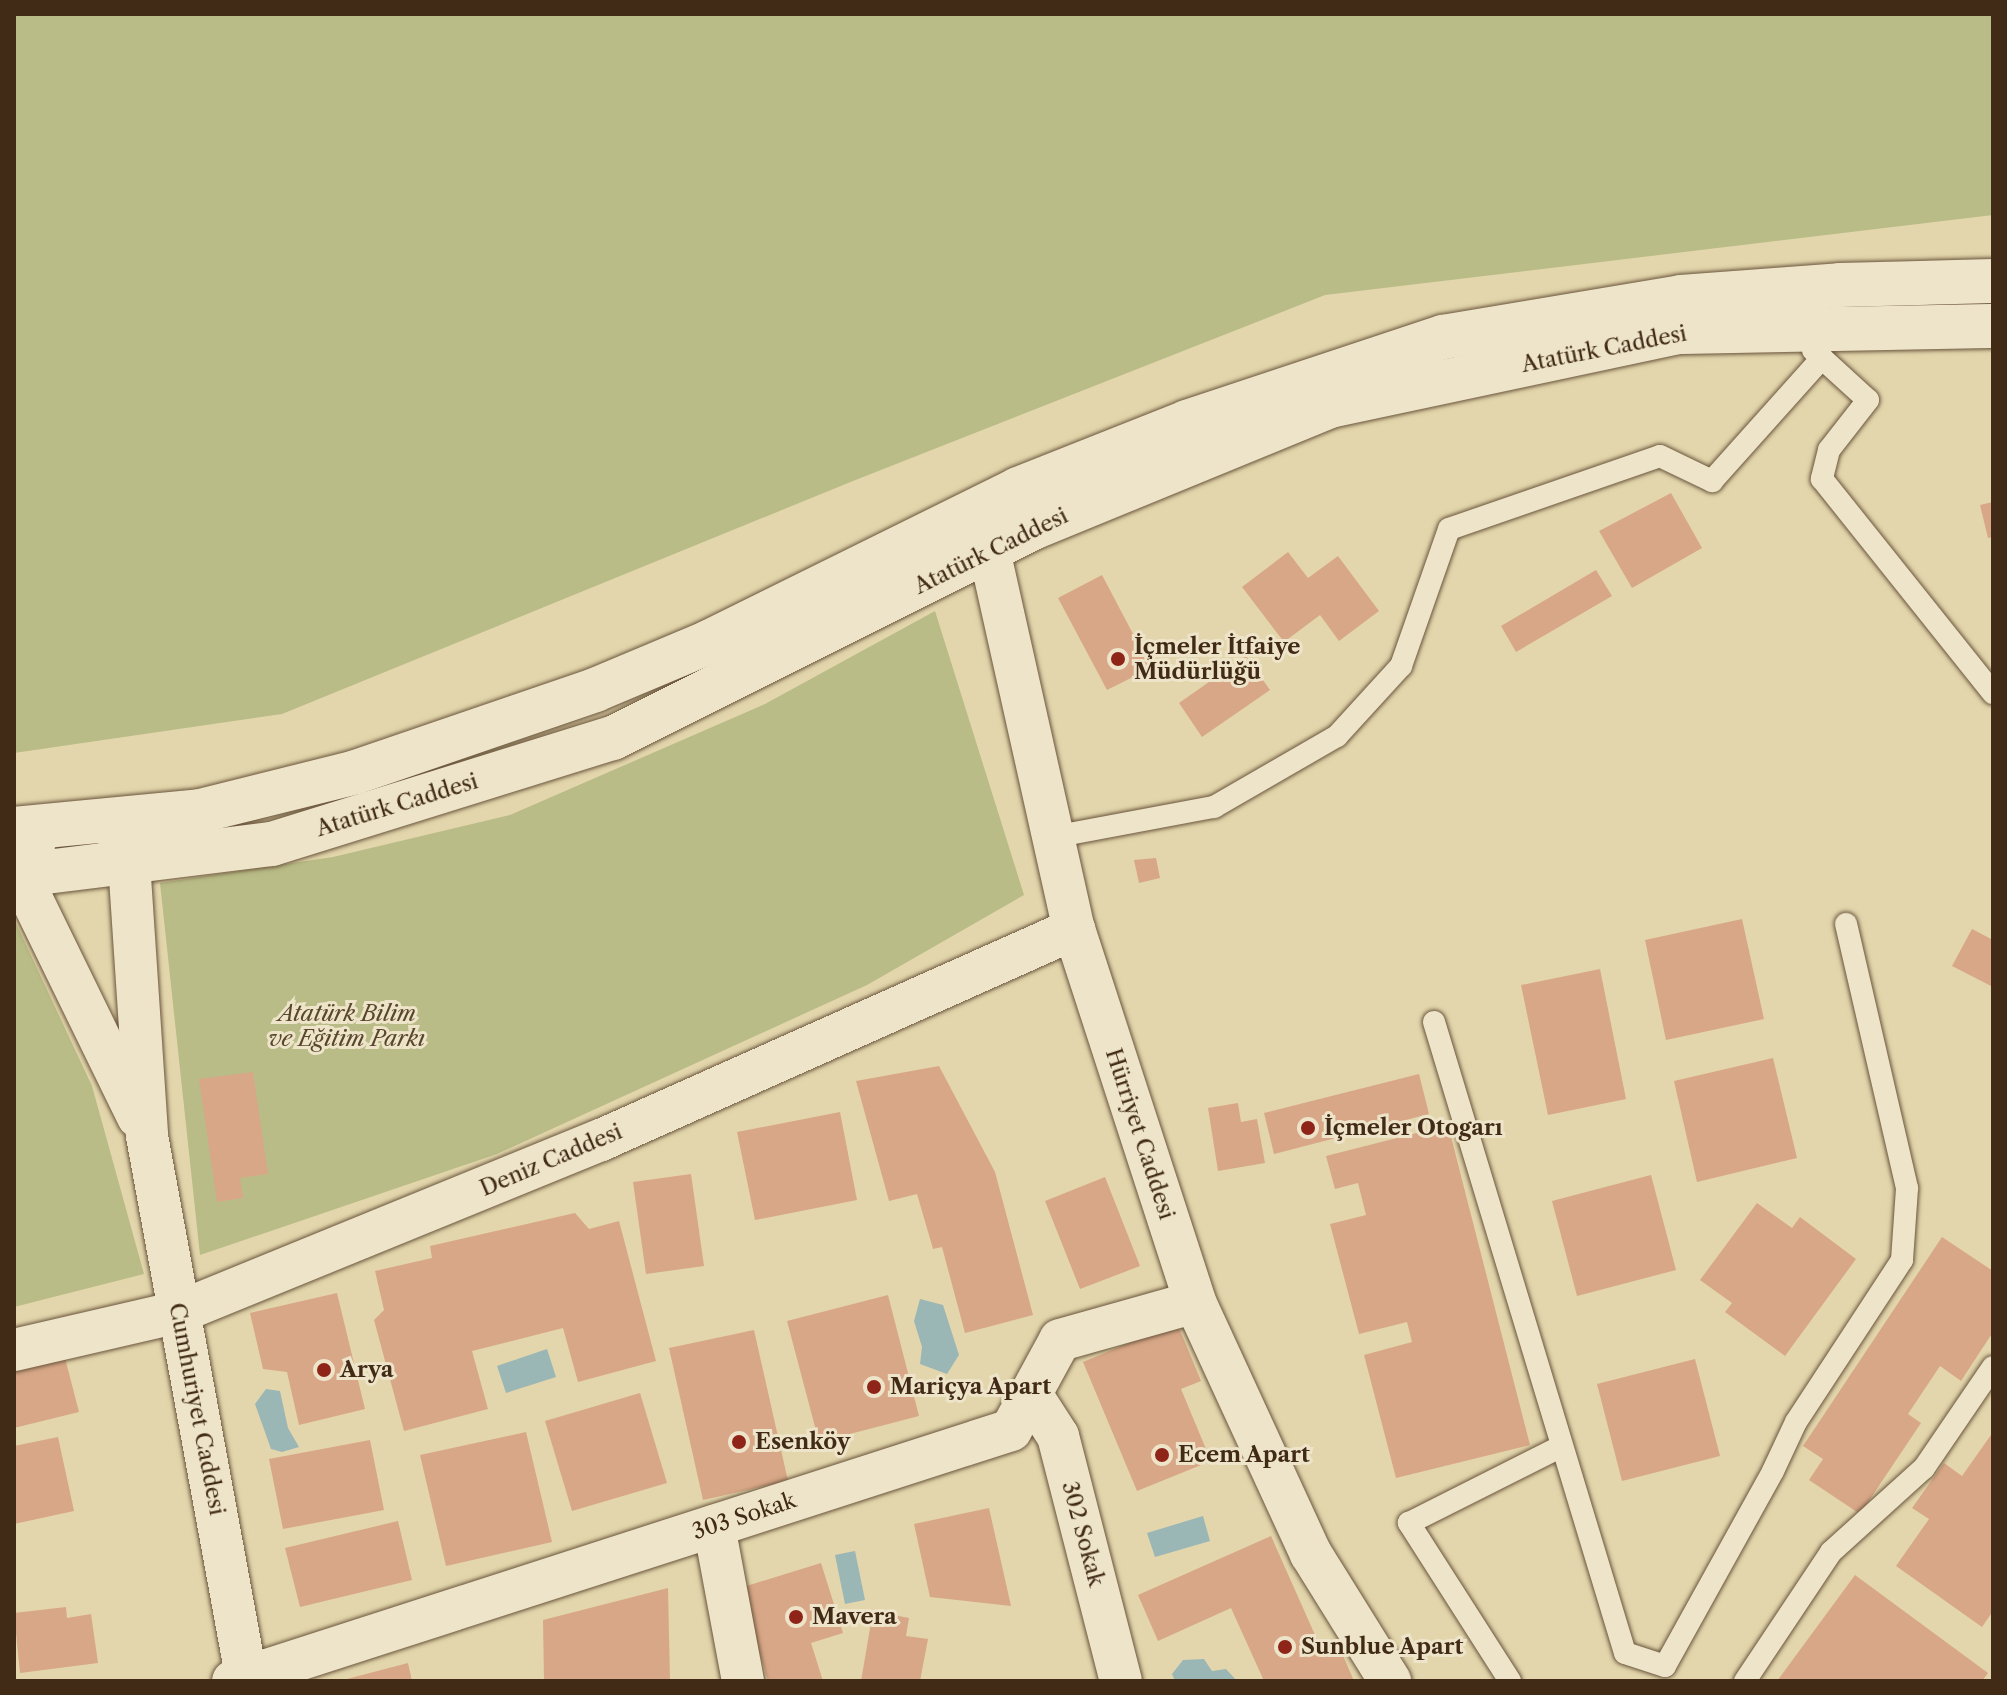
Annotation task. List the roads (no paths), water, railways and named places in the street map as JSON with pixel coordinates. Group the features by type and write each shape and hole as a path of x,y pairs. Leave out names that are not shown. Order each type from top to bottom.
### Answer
{"street":[{"name":"Atatürk Caddesi","path":"29,828 200,811 356,772 595,690 709,642 1018,489 1187,422 1443,337 1681,297 1840,285 1993,281"},
{"name":"Atatürk Caddesi","path":"17,876 272,844 613,738 1035,527 1330,406 1679,332 1993,326"},
{"name":"Hürriyet Caddesi","path":"989,550 1074,929 1195,1302 1311,1554 1390,1681"},
{"name":"Cumhuriyet Caddesi","path":"111,820 129,862 147,1136 243,1680"},
{"path":"17,876 29,828"},
{"name":"Cumhuriyet Caddesi","path":"17,876 147,1136"},
{"name":"Deniz Caddesi","path":"14,1350 179,1312 601,1140 1074,929"},
{"name":"303 Sokak","path":"243,1680 1011,1430 1060,1340 1195,1302"},
{"name":"302 Sokak","path":"1031,1394 1058,1436 1121,1681"},
{"path":"714,1526 743,1681"}],"lane":[{"path":"1788,328 1868,400 1829,450 1822,479 1993,693"},
{"path":"1053,837 1214,807 1337,736 1401,666 1449,529 1660,456 1712,481 1822,358"},
{"path":"1434,1022 1625,1653 1665,1666 1773,1471 1796,1422 1902,1260 1907,1188 1846,924"},
{"path":"1745,1681 1831,1552 1924,1468 1993,1367"},
{"path":"1510,1681 1409,1523 1562,1446"}],"water":[{"path":"920,1299 943,1305 959,1355 947,1374 920,1364 922,1347 914,1321"},
{"path":"547,1349 556,1377 506,1393 497,1366"},
{"path":"266,1389 280,1391 288,1428 299,1447 282,1452 271,1449 255,1404"},
{"path":"1203,1516 1210,1541 1155,1557 1147,1533"},
{"path":"855,1551 865,1600 845,1604 835,1555"},
{"path":"1204,1659 1212,1671 1226,1669 1237,1681 1175,1681 1172,1674 1183,1660"}],"place":[{"name":"İçmeler İtfaiye Müdürlüğü","path":"1118,659"},
{"name":"İçmeler Otogarı","path":"1308,1128"},
{"name":"Arya","path":"324,1370"},
{"name":"Mariçya Apart","path":"874,1387"},
{"name":"Esenköy","path":"739,1442"},
{"name":"Ecem Apart","path":"1162,1455"},
{"name":"Mavera","path":"796,1617"},
{"name":"Sunblue Apart","path":"1285,1647"}],"park label":[{"name":"Atatürk Bilim ve Eğitim Parkı","path":"347,1026"}]}
